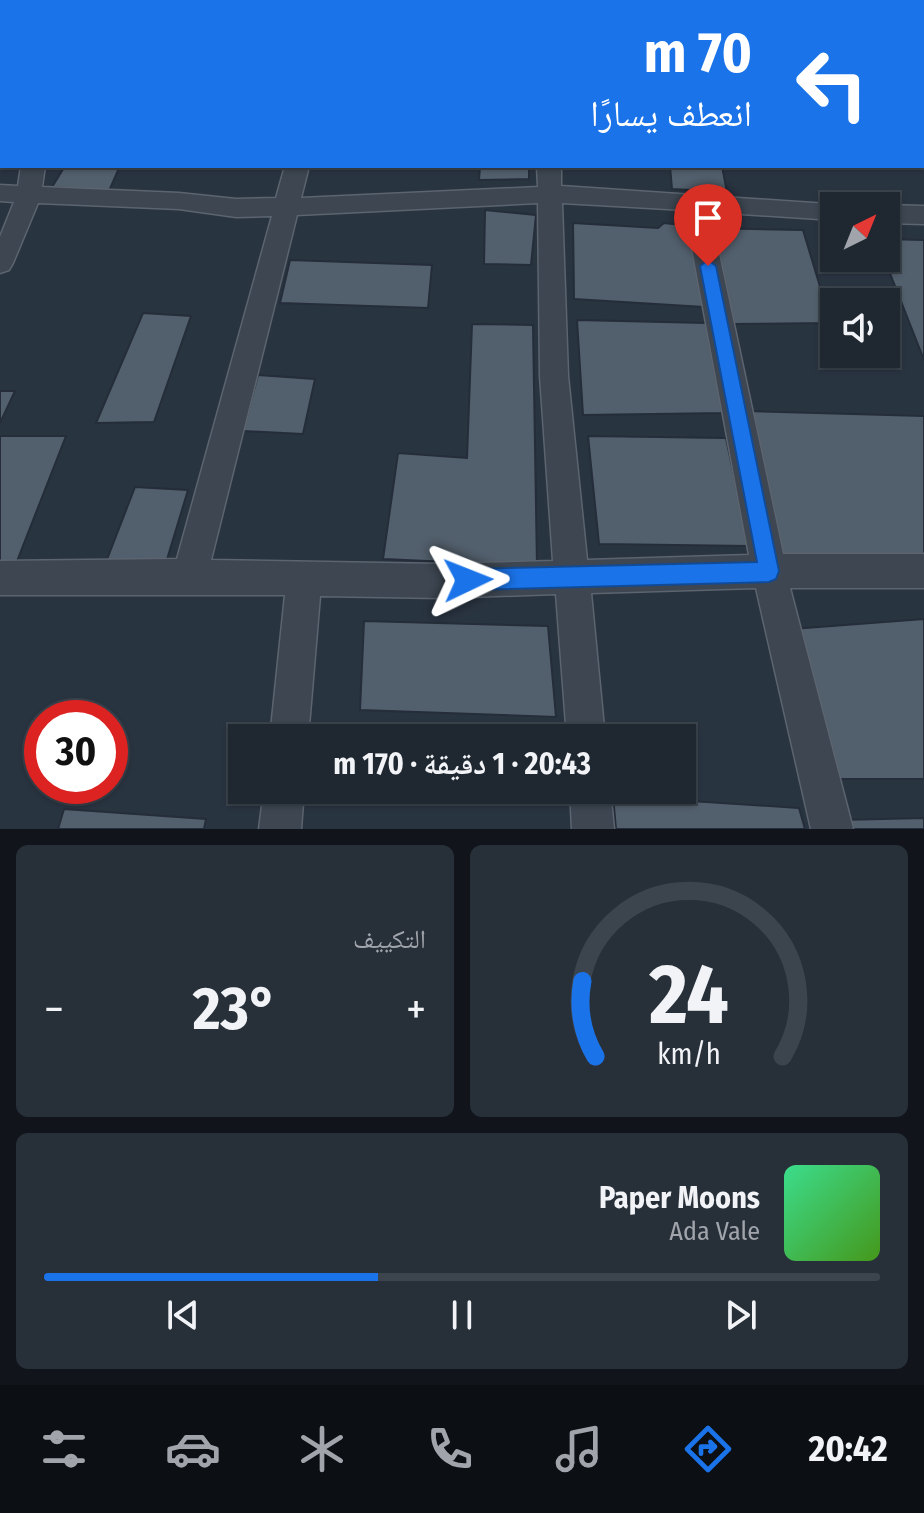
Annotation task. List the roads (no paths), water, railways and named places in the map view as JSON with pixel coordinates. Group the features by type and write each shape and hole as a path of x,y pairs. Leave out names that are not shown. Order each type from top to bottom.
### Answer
{"street":[{"path":"0,263 22,219 30,194 33,168"},
{"path":"190,576 297,168"},
{"path":"0,193 236,208 288,208 550,180 696,205 820,210"},
{"path":"550,180 554,376 585,724"},
{"path":"696,205 769,571 832,829"},
{"path":"900,214 924,215"},
{"path":"0,578 190,576 441,581 574,575 924,571"},
{"path":"290,724 304,578"},
{"path":"280,829 283,804"},
{"path":"591,804 593,829"}]}
